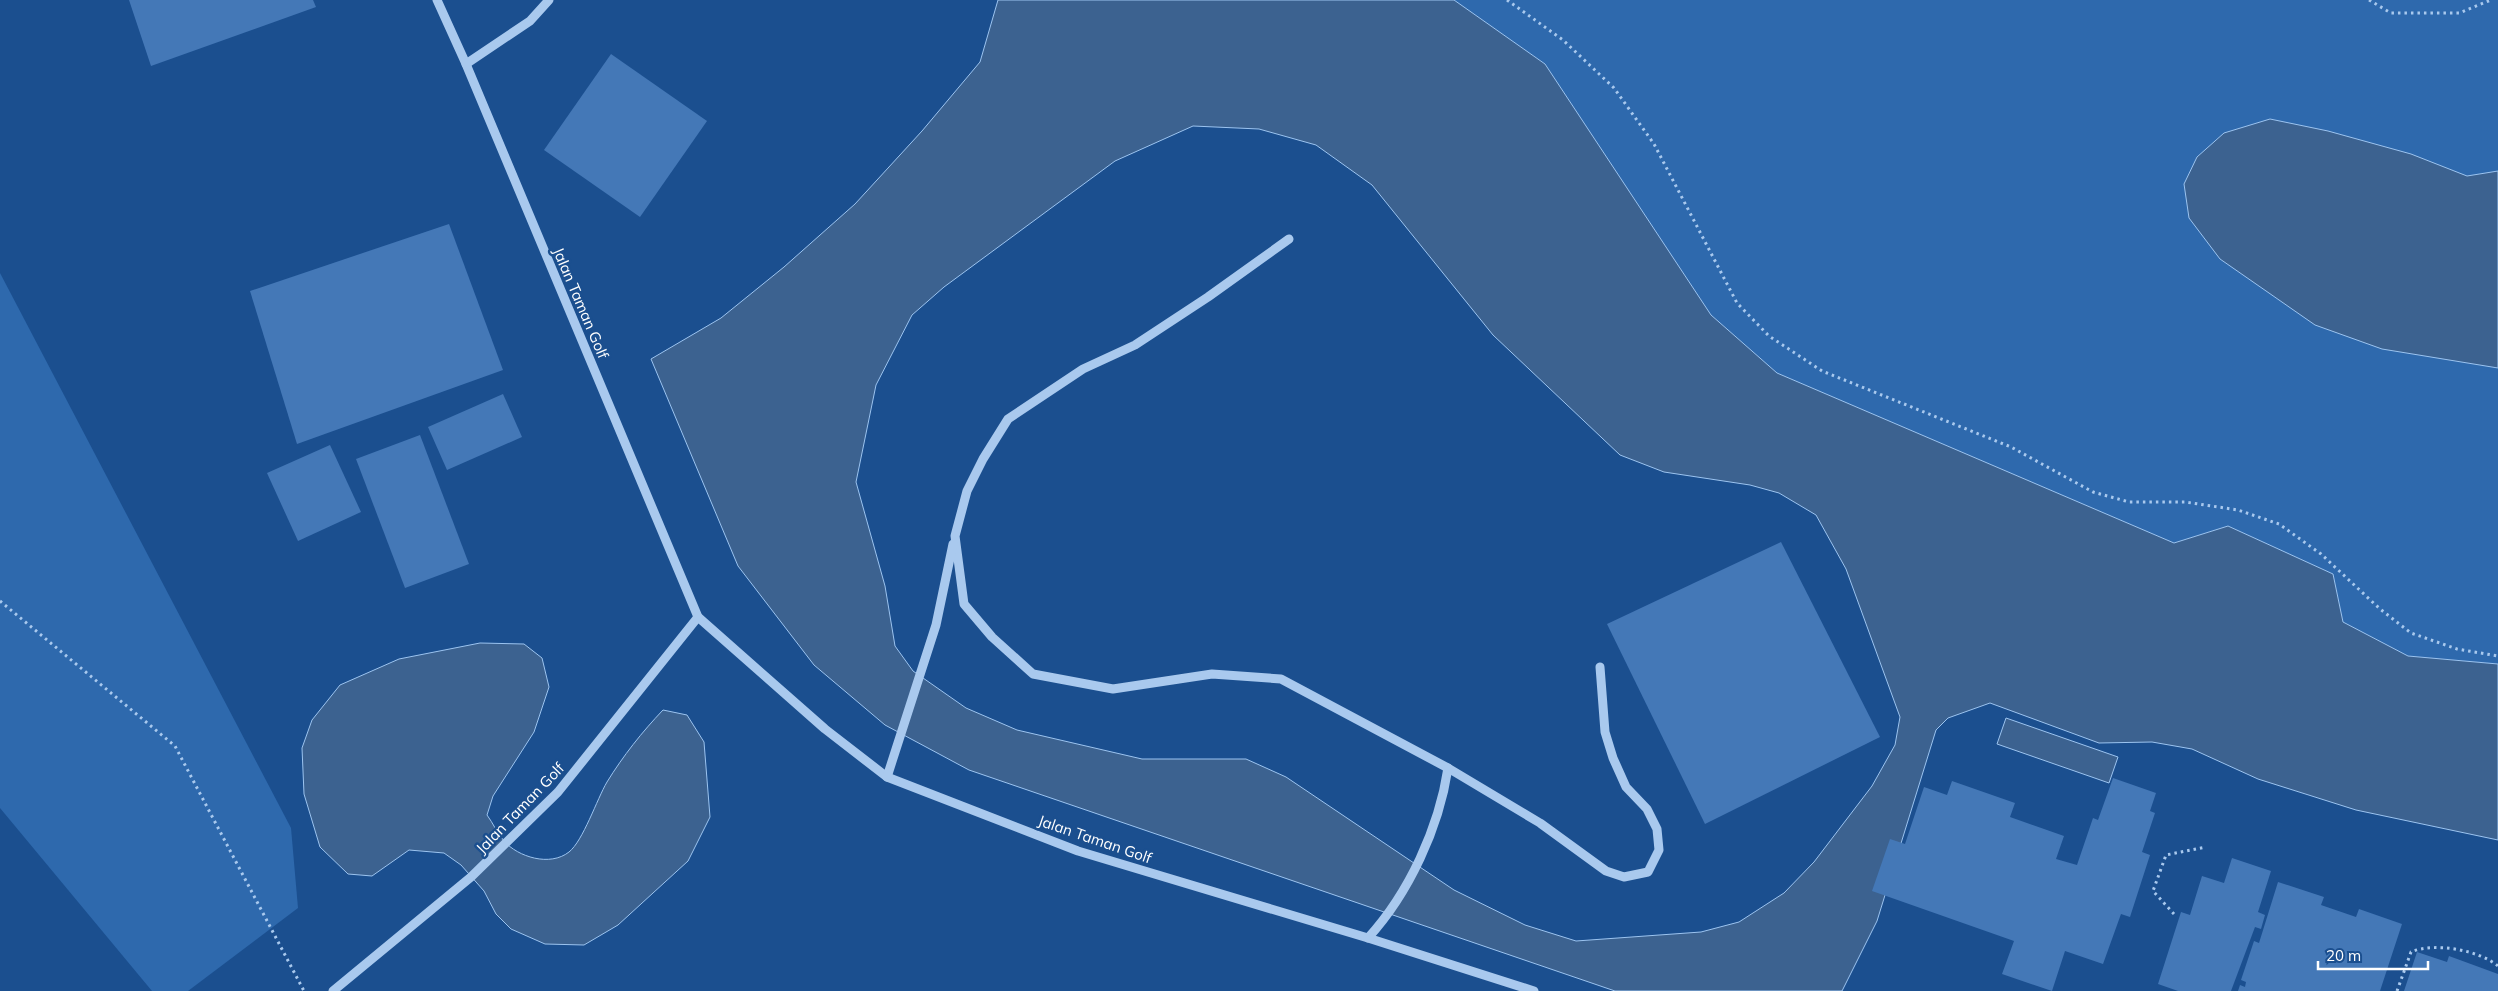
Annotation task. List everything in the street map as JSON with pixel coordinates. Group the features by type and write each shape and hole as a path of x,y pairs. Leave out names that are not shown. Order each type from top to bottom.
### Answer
{"street":[{"name":"Jalan Taman Golf","path":"437,0 466,64 698,617 826,729 887,777 1078,851 1368,938 1534,991"},
{"path":"466,64 530,21 549,0"},
{"path":"887,777 936,625 955,536 967,491 983,459 1008,419 1082,369 1135,344 1208,297 1289,239"},
{"path":"955,536 964,604 992,637 1033,674 1113,689 1212,674 1281,679 1448,768 1540,823 1606,871 1624,877 1648,872 1658,850 1658,829 1647,809 1626,787 1613,758 1606,732 1600,667"},
{"name":"Jalan Taman Golf","path":"334,991 471,878 558,792 698,617"},
{"path":"1368,938 1385,920 1408,886 1443,796 1448,768"}],"path":[{"path":"1507,0 1563,40 1614,88 1654,144 1737,303 1770,336 1822,371 2011,448 2093,492 2129,502 2185,502 2238,510 2279,524 2321,554 2380,609 2411,633 2457,649 2498,656"},
{"path":"2369,0 2391,13 2459,13 2491,0"},
{"path":"0,600 175,746 304,991"},
{"path":"2174,914 2153,891 2166,855 2206,847"},
{"path":"2397,991 2411,952 2421,948 2473,952 2489,958 2498,966"}],"shaded area":[{"path":"998,0 1454,0 1545,64 1711,315 1777,373 2174,543 2228,526 2333,574 2343,622 2408,656 2498,664 2498,840 2356,810 2258,779 2192,749 2152,742 2099,743 1990,703 1948,718 1936,730 1877,921 1842,991 1615,991 969,770 885,725 814,665 738,566 651,359 721,318 784,267 855,204 922,131 980,62","holes":["1193,126 1259,129 1316,145 1372,185 1493,335 1620,455 1664,472 1750,485 1779,493 1816,515 1846,569 1900,717 1895,745 1872,786 1814,862 1784,893 1739,922 1701,932 1576,941 1525,925 1454,890 1286,777 1246,759 1142,759 1017,730 966,708 913,671 895,646 885,586 856,482 876,385 912,315 944,287 1115,161"]},
{"path":"1454,0 2498,0 2498,664 2408,656 2343,622 2333,574 2228,526 2174,543 1777,373 1711,315 1545,64"},
{"path":"2270,119 2328,131 2411,154 2467,176 2498,171 2498,368 2382,349 2315,325 2220,259 2189,218 2184,184 2197,157 2224,133"},
{"path":"0,273 291,828 298,908 188,991 152,991 0,808"},
{"path":"480,643 524,644 542,658 549,687 534,732 493,796 487,815 499,835 517,852 535,858 553,859 569,852 585,830 603,789 613,772 633,744 663,710 687,715 704,742 710,817 688,861 618,925 584,945 545,944 511,929 496,914 484,891 461,865 444,853 409,850 372,876 348,874 320,847 304,794 302,748 312,720 340,685 399,659"},
{"path":"2006,718 2118,757 2109,783 1997,744"}],"building":[{"path":"129,0 313,0 316,7 151,66"},
{"path":"611,54 707,121 640,217 544,150"},
{"path":"449,224 503,370 297,444 250,291"},
{"path":"503,394 522,437 447,470 428,427"},
{"path":"420,435 469,564 405,588 356,459"},
{"path":"330,445 361,512 298,541 267,473"},
{"path":"1781,542 1880,737 1705,824 1607,624"},
{"path":"2113,778 2156,793 2150,811 2155,813 2142,852 2150,855 2130,917 2121,914 2103,964 2065,951 2052,991 2002,974 2014,941 1872,891 1890,839 1905,844 1924,787 1947,795 1952,781 2015,803 2010,817 2064,836 2056,859 2077,865 2093,818 2098,820"},
{"path":"2232,858 2271,871 2258,912 2265,915 2261,929 2255,927 2231,991 2178,991 2158,984 2181,912 2190,915 2202,876 2224,883"},
{"path":"2278,882 2324,897 2321,905 2356,917 2359,909 2402,924 2380,991 2238,991 2240,985 2245,987 2246,982 2241,980 2254,941 2259,943"},
{"path":"2417,952 2447,962 2449,956 2498,974 2498,991 2404,991"}]}
